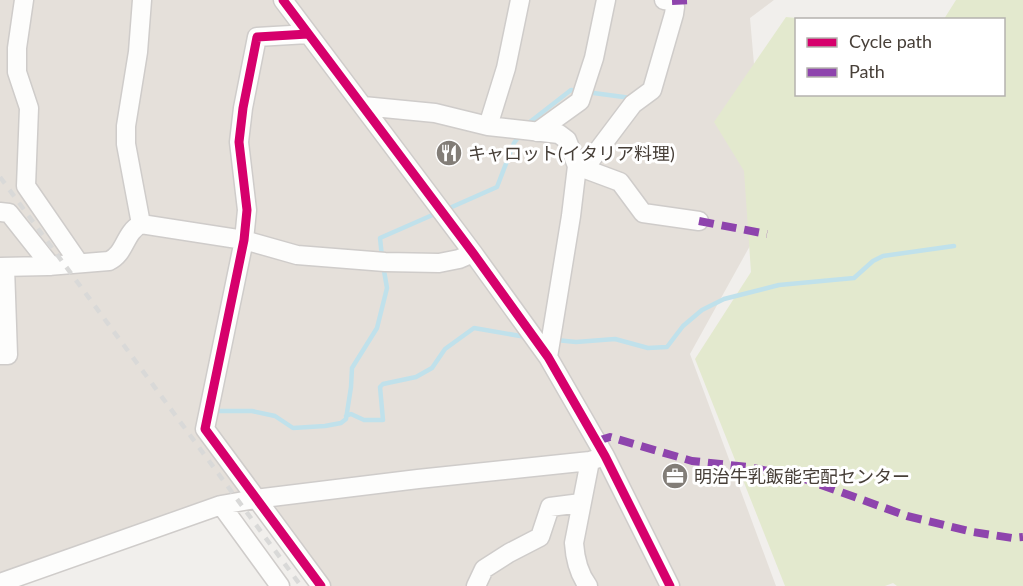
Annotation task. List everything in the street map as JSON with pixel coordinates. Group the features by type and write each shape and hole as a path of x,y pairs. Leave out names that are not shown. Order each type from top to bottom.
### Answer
{"street":[{"path":"24,0 17,48 17,72 29,108 26,186 80,263"},
{"path":"141,224 126,144 126,126 138,52 142,0"},
{"path":"283,0 548,357 598,459 670,586"},
{"path":"488,126 506,68 520,0"},
{"path":"537,132 579,101 594,58 606,0"},
{"path":"548,357 581,167 633,104 652,90 675,7 672,1 664,0"},
{"path":"308,34 257,37 243,108 239,142 247,210 244,240 204,429 321,586"},
{"path":"363,106 435,113 488,126 559,134 567,140 581,167 620,182 643,213 699,221"},
{"path":"0,212 9,213 51,266"},
{"path":"0,355 8,356 3,267 109,261 117,257 133,229 141,224 244,240 297,255 385,262 440,263 473,253"},
{"path":"0,584 221,505 255,499 598,459"},
{"path":"588,586 574,556 574,543 581,503 598,459"},
{"path":"476,586 484,569 540,537 550,507 581,503"},
{"path":"221,505 280,586"}],"shaded area":[{"path":"0,0 774,0 750,18 767,215 690,354 776,586 321,586 255,499 0,583"}],"green space":[{"path":"956,0 1023,0 1023,586 897,586 893,583 885,586 785,586 695,359 751,272 744,171 714,122 786,17 796,18 795,96 1005,96 1005,18 945,18"}],"waterway":[{"path":"526,125 571,90 578,91"},
{"path":"586,92 631,98"},
{"path":"445,210 497,187 514,143 520,135"},
{"path":"382,257 380,238 437,213"},
{"path":"556,340 576,342 615,339 648,348 667,347 683,326 702,310 724,299 779,285 854,278 873,261 883,256 954,246"},
{"path":"219,411 252,411 275,416 293,428 325,426 341,423 346,419 352,368 377,328 387,288 383,265"},
{"path":"346,416 351,414 364,420 383,420 380,387 383,384 416,377 432,368 445,349 474,328 526,337"}],"railway":[{"path":"0,177 301,586"}],"marked path":[{"path":"672,1 694,0"},
{"path":"699,221 767,234"},
{"path":"597,441 610,437 692,461 748,467 799,477 907,516 973,532 1012,538 1023,537"}],"cycle path":[{"path":"283,0 548,357 605,456 670,586"},
{"path":"308,34 257,37 243,108 239,142 247,210 244,240 205,429 321,586"}],"place":[{"name":"キャロット(イタリア料理)","path":"449,153"},
{"name":"明治牛乳飯能宅配センター","path":"675,476"}]}
